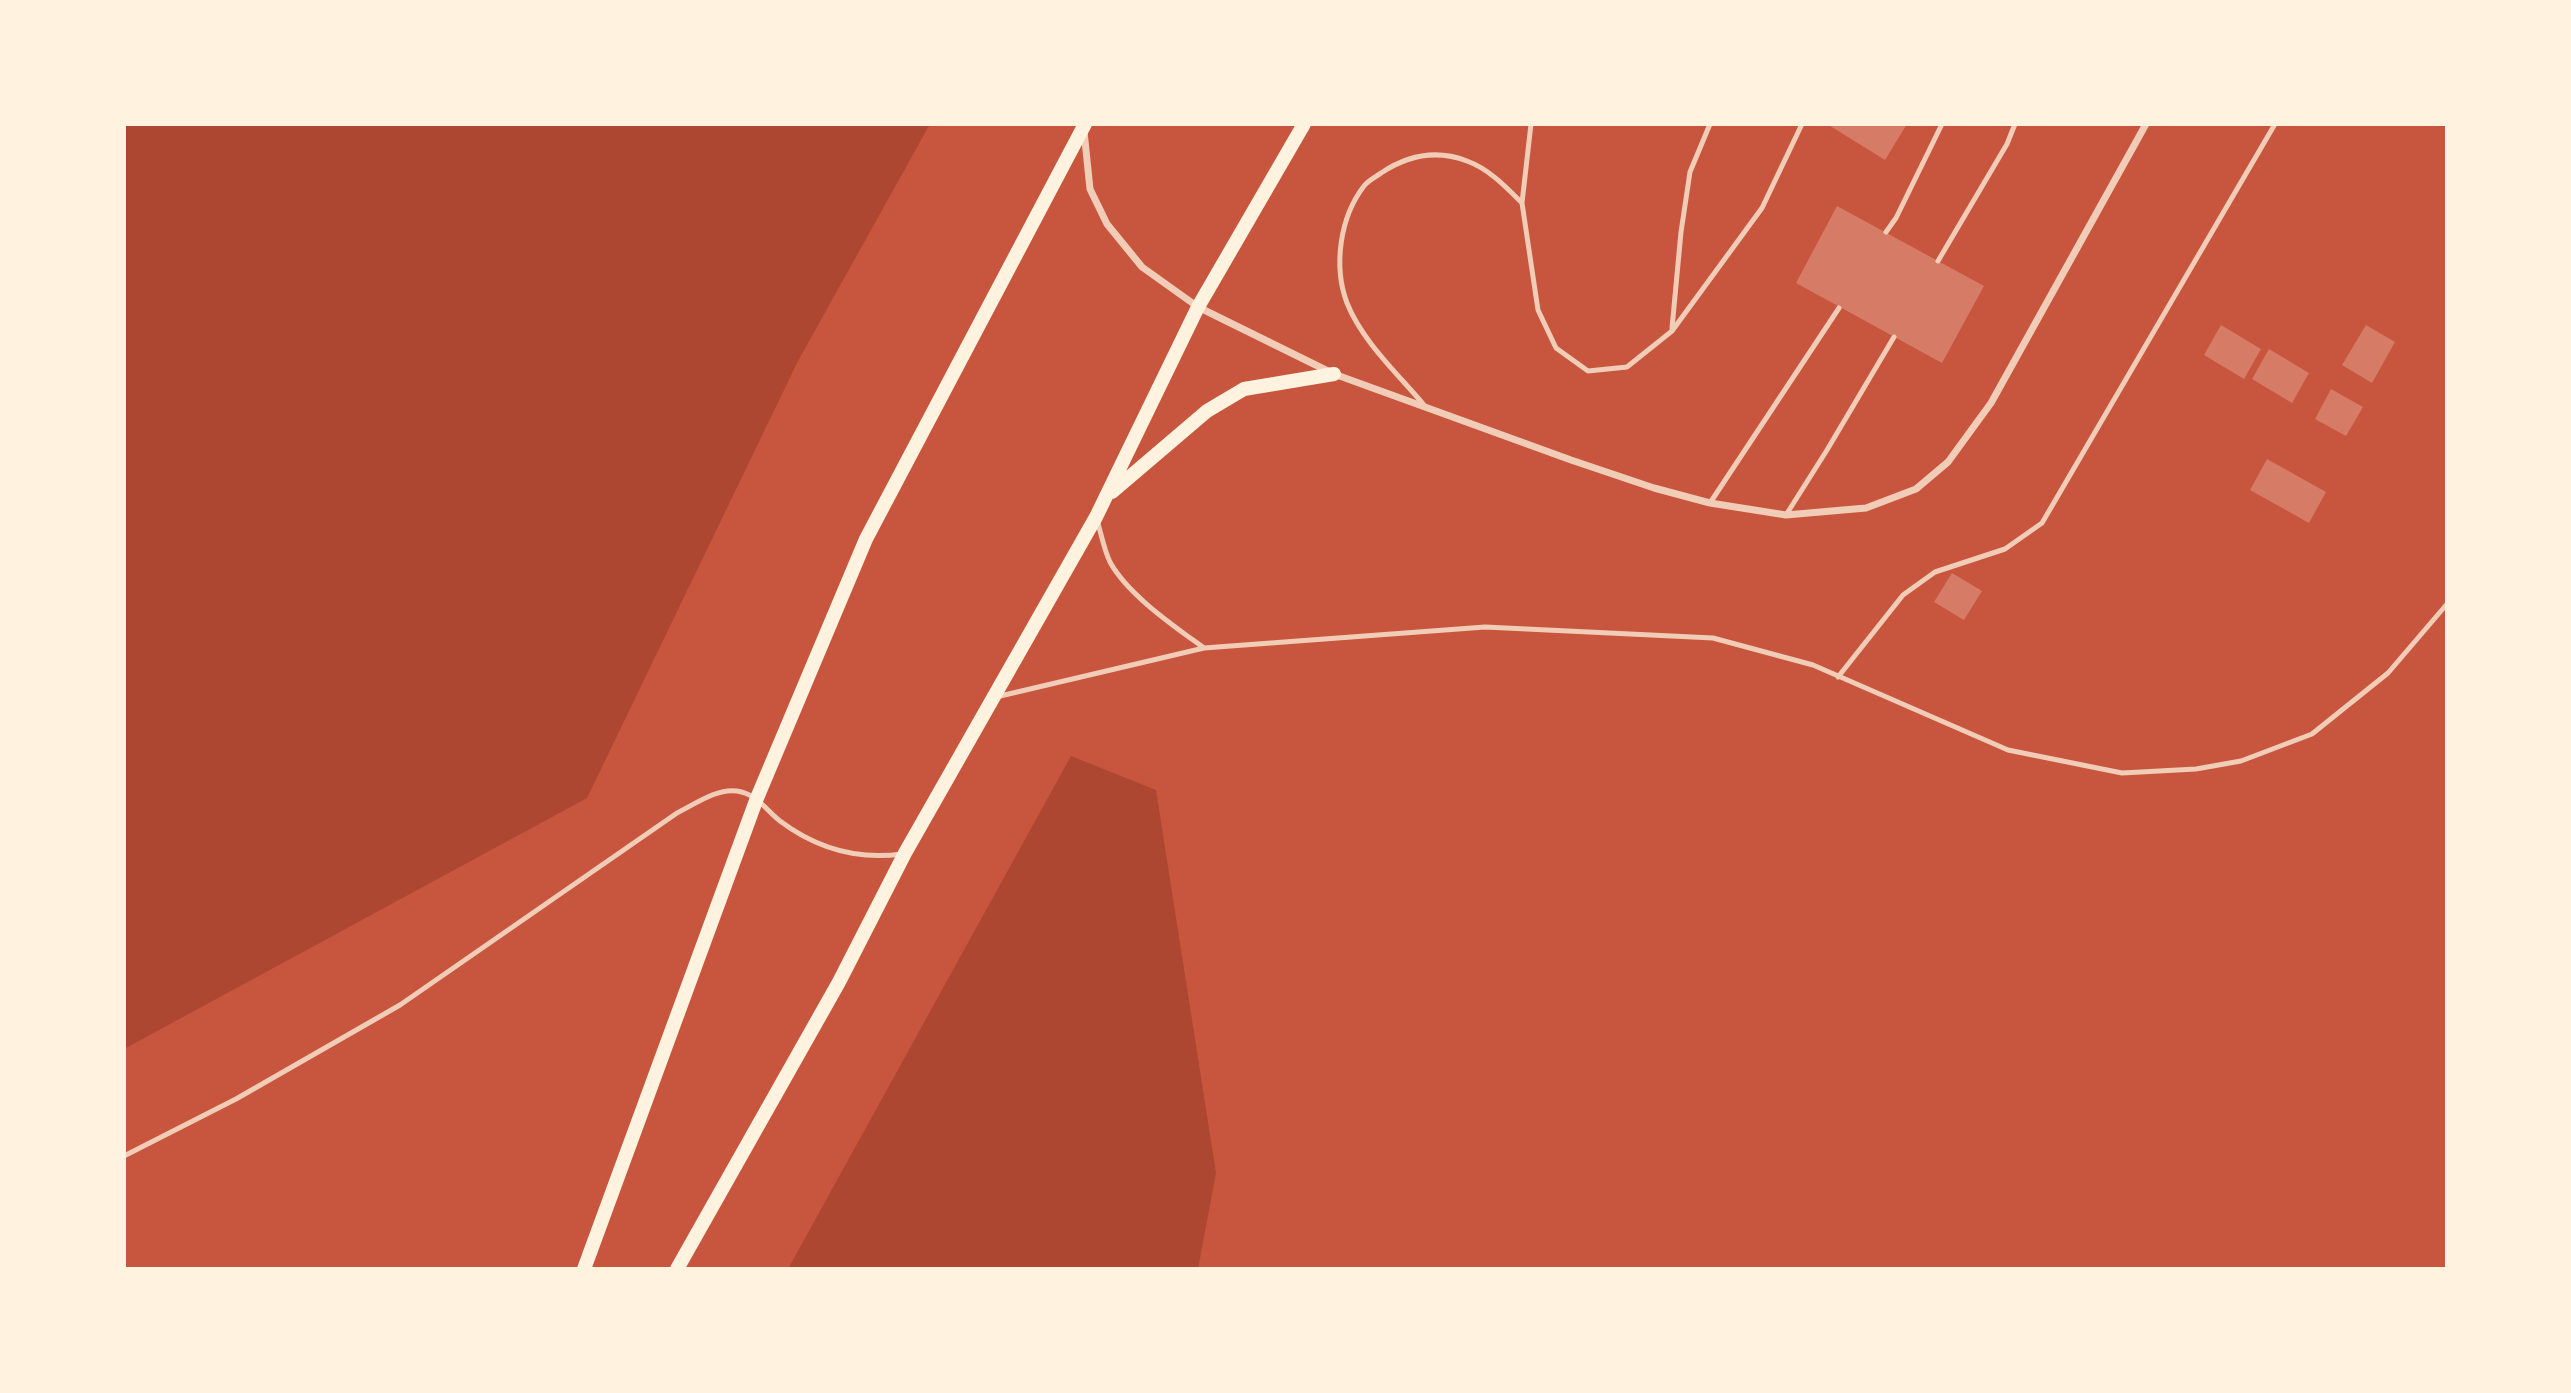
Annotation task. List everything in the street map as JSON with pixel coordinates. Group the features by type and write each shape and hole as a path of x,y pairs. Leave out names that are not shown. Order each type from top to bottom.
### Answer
{"main road":[{"path":"677,1269 839,982 905,853 1096,517 1198,307 1304,124"},
{"path":"583,1269 757,798 866,539 1084,126"},
{"path":"1106,498 1207,411 1244,389 1334,374"}],"street":[{"path":"1084,126 1085,163 1090,189 1107,224 1142,267 1198,307 1334,374 1654,488 1710,503 1786,515 1866,508 1916,489 1948,462 1991,403 2146,124"}],"lane":[{"path":"1531,124 1522,203 1538,310 1556,348 1588,371 1627,367 1672,331 1762,208 1802,124"},
{"path":"1672,331 1681,232 1690,172 1710,124"},
{"path":"1886,233 1942,124"},
{"path":"1938,261 2007,144 2015,124"},
{"path":"1838,677 1903,594 1936,572 2005,549 2042,523 2275,124"},
{"path":"1424,405 1361,328 1347,303 1340,274 1343,233 1354,203 1366,183 1398,162 1424,153 1467,161 1494,176 1522,203"},
{"path":"1710,503 1839,308"},
{"path":"1786,515 1828,450 1894,337"},
{"path":"1096,517 1110,562 1132,589 1158,614 1204,648"},
{"path":"996,697 1204,648 1485,626 1713,638 1813,666 2008,750 2122,773 2196,769 2241,761 2312,734 2388,673 2447,604"},
{"path":"124,1156 236,1099 400,1005 677,813 721,792 737,791 757,798 780,821 825,846 848,853 878,857 905,853"}],"shaded area":[{"path":"124,124 930,124 798,361 587,798 124,1049"},
{"path":"1071,756 1156,790 1216,1173 1198,1269 788,1269"}],"building":[{"path":"1827,124 1907,124 1885,160"},
{"path":"1837,206 1984,286 1942,363 1796,283"},
{"path":"2221,325 2261,349 2244,379 2204,355"},
{"path":"2366,325 2395,342 2372,383 2342,365"},
{"path":"2269,349 2309,373 2292,403 2252,379"},
{"path":"2331,389 2363,407 2346,436 2315,419"},
{"path":"2267,459 2326,492 2309,523 2250,490"},
{"path":"1952,573 1982,591 1964,620 1934,602"}]}
